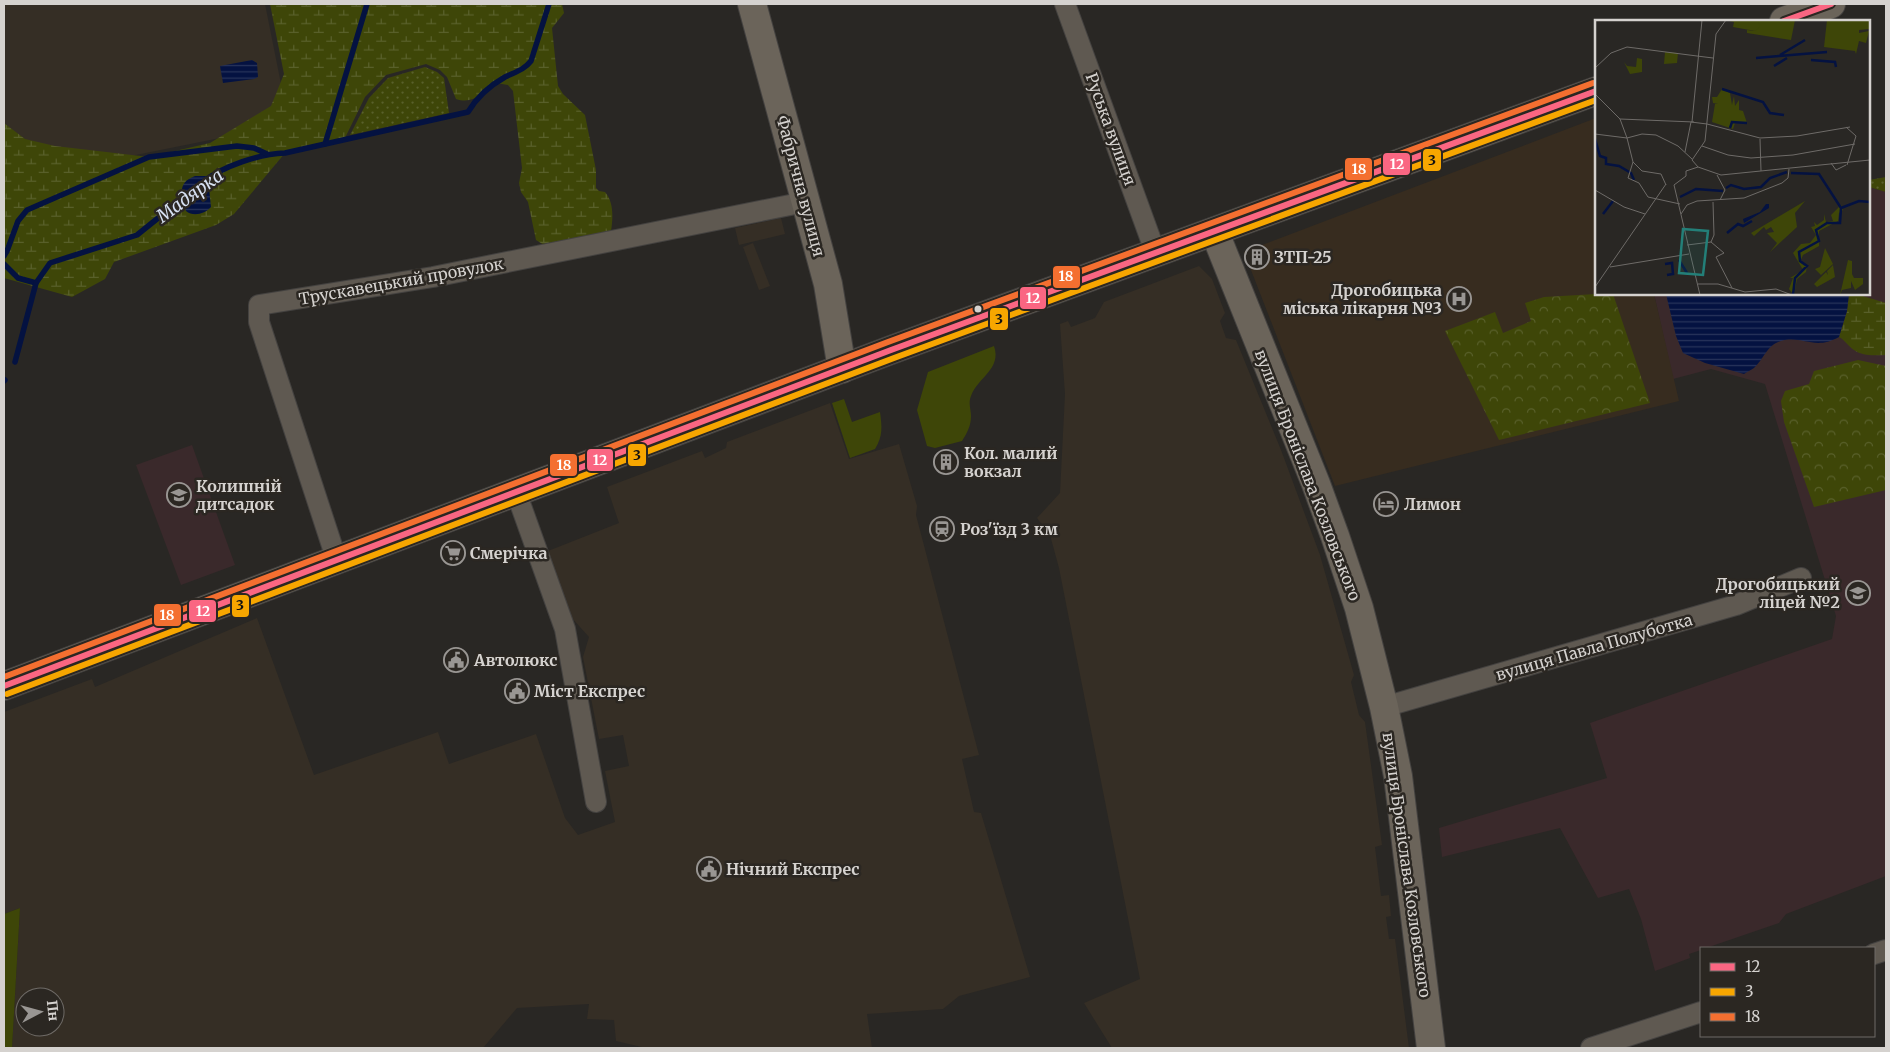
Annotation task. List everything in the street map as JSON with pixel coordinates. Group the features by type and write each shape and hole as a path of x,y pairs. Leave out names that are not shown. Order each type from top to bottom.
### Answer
{"main road":[{"name":"Фабрична вулиця","path":"752,4 828,284 842,370"},
{"path":"1787,20 1831,4"},
{"path":"4,686 1029,299 1214,233 1595,91"},
{"name":"вулиця Броніслава Козловського","path":"1214,233 1335,536 1359,608 1384,707 1398,776 1431,1048"}],"street":[{"name":"Руська вулиця","path":"1065,4 1156,254"},
{"name":"Трускавецький провулок","path":"337,560 259,322 258,305 433,277 805,202"},
{"path":"516,492 565,629 596,802"},
{"name":"вулиця Павла Полуботка","path":"1384,707 1736,605 1801,578"},
{"path":"1592,1048 1700,1012"}],"shaded area":[{"path":"4,4 265,4 289,124 101,162 4,161"},
{"name":"Дрогобицька міська лікарня №3","path":"1595,118 1595,295 1654,295 1679,401 1335,486 1244,252"},
{"name":"Дрогобицький ліцей №2","path":"1870,187 1886,192 1886,876 1786,914 1779,923 1709,947 1700,947 1700,950 1689,954 1690,958 1655,971 1641,919 1629,889 1598,898 1560,828 1442,857 1439,828 1607,778 1590,723 1832,639 1836,616 1765,384 1711,369 1673,379 1654,295 1870,295"},
{"path":"781,218 785,234 739,245 735,228"},
{"path":"753,243 770,286 759,290 743,247"},
{"path":"1199,266 1212,279 1225,313 1220,321 1226,338 1236,340 1281,450 1320,555 1354,675 1351,682 1359,715 1365,722 1382,845 1375,847 1381,896 1389,895 1391,916 1386,917 1389,939 1395,939 1409,1048 1112,1048 1084,1003 1140,979 1059,568 1050,535 1037,518 1060,493 1065,394 1060,324 1068,321 1071,327 1095,318 1104,302"},
{"path":"830,403 849,459 899,444 917,506 916,515 979,755 962,759 974,812 981,813 1030,977 959,996 943,1009 867,1014 872,1048 646,1048 616,1041 614,1020 587,1019 589,1004 517,1008 483,1048 12,1047 15,995 15,1037 65,1037 65,987 15,987 20,908 4,914 4,712 92,679 95,687 257,618 314,775 438,732 449,764 536,734 565,818 578,835 615,822 605,771 629,766 623,735 599,739 583,657 589,637 571,617 548,551 619,523 607,487 702,451 705,458 726,448 727,442"},
{"name":"Колишній дитсадок","path":"192,445 235,565 181,585 136,465"}],"green space":[{"path":"270,4 562,4 564,13 552,28 558,86 563,94 585,115 596,170 596,188 599,191 605,192 610,200 611,231 606,234 544,245 536,240 528,202 521,192 519,183 522,168 513,91 508,85 496,83 473,99 456,99 447,77 440,70 426,64 386,75 365,97 344,140 285,153 234,214 216,225 114,262 105,279 72,297 4,278 4,123 25,139 55,146 149,157 210,143 271,106 284,74"},
{"path":"425,67 437,72 444,78 449,113 350,135 369,98 388,78"},
{"path":"1886,177 1886,192 1870,187 1870,180"},
{"path":"1613,295 1650,403 1499,440 1445,331 1495,312 1503,333 1531,321 1525,303 1544,297"},
{"path":"1849,295 1859,295 1886,303 1886,355 1862,354 1854,350 1839,337 1847,311"},
{"path":"994,346 995,361 971,396 970,423 962,441 935,448 927,446 917,410 928,372"},
{"path":"1858,360 1886,366 1886,490 1814,507 1784,422 1781,401 1785,391 1809,384 1814,371"},
{"path":"844,399 852,422 880,412 881,417 881,436 875,449 850,458 832,403"},
{"path":"20,908 12,1048 4,1048 4,914"}],"water":[{"path":"252,60 257,63 258,77 223,83 220,66"},
{"path":"195,176 205,176 208,178 211,207 199,214 192,214 186,211 183,200 182,190 185,182"},
{"path":"1666,295 1849,295 1847,311 1839,337 1823,343 1796,340 1781,341 1772,346 1754,368 1744,374 1705,363 1683,353 1676,336"}],"waterway":[{"name":"Мадярка","path":"325,144 367,4"},
{"path":"203,182 231,166 253,158 285,153 468,112 475,101 489,88 505,77 522,69 531,61 549,4"},
{"path":"4,256 18,221 27,210 149,157 237,146 254,148 267,154"},
{"name":"Мадярка","path":"15,362 36,283 50,263 137,235 188,194"},
{"path":"4,264 18,278 36,283"}],"transit line":[{"name":"12","path":"1787,20 1831,4"},
{"name":"18","path":"4,677 888,342 1593,83"},
{"name":"12","path":"4,686 891,350 1595,91"},
{"name":"3","path":"7,694 894,358 1595,100"}],"place":[{"name":"ЗТП-25","path":"1257,257"},
{"name":"Дрогобицька міська лікарня №3","path":"1459,299"},
{"name":"Кол. малий вокзал","path":"946,462"},
{"name":"Колишній дитсадок","path":"179,495"},
{"name":"Лимон","path":"1386,504"},
{"name":"Роз'їзд 3 км","path":"942,529"},
{"name":"Смерічка","path":"453,553"},
{"name":"Дрогобицький ліцей №2","path":"1858,593"},
{"name":"Автолюкс","path":"456,660"},
{"name":"Міст Експрес","path":"517,691"},
{"name":"Нічний Експрес","path":"709,869"}]}
